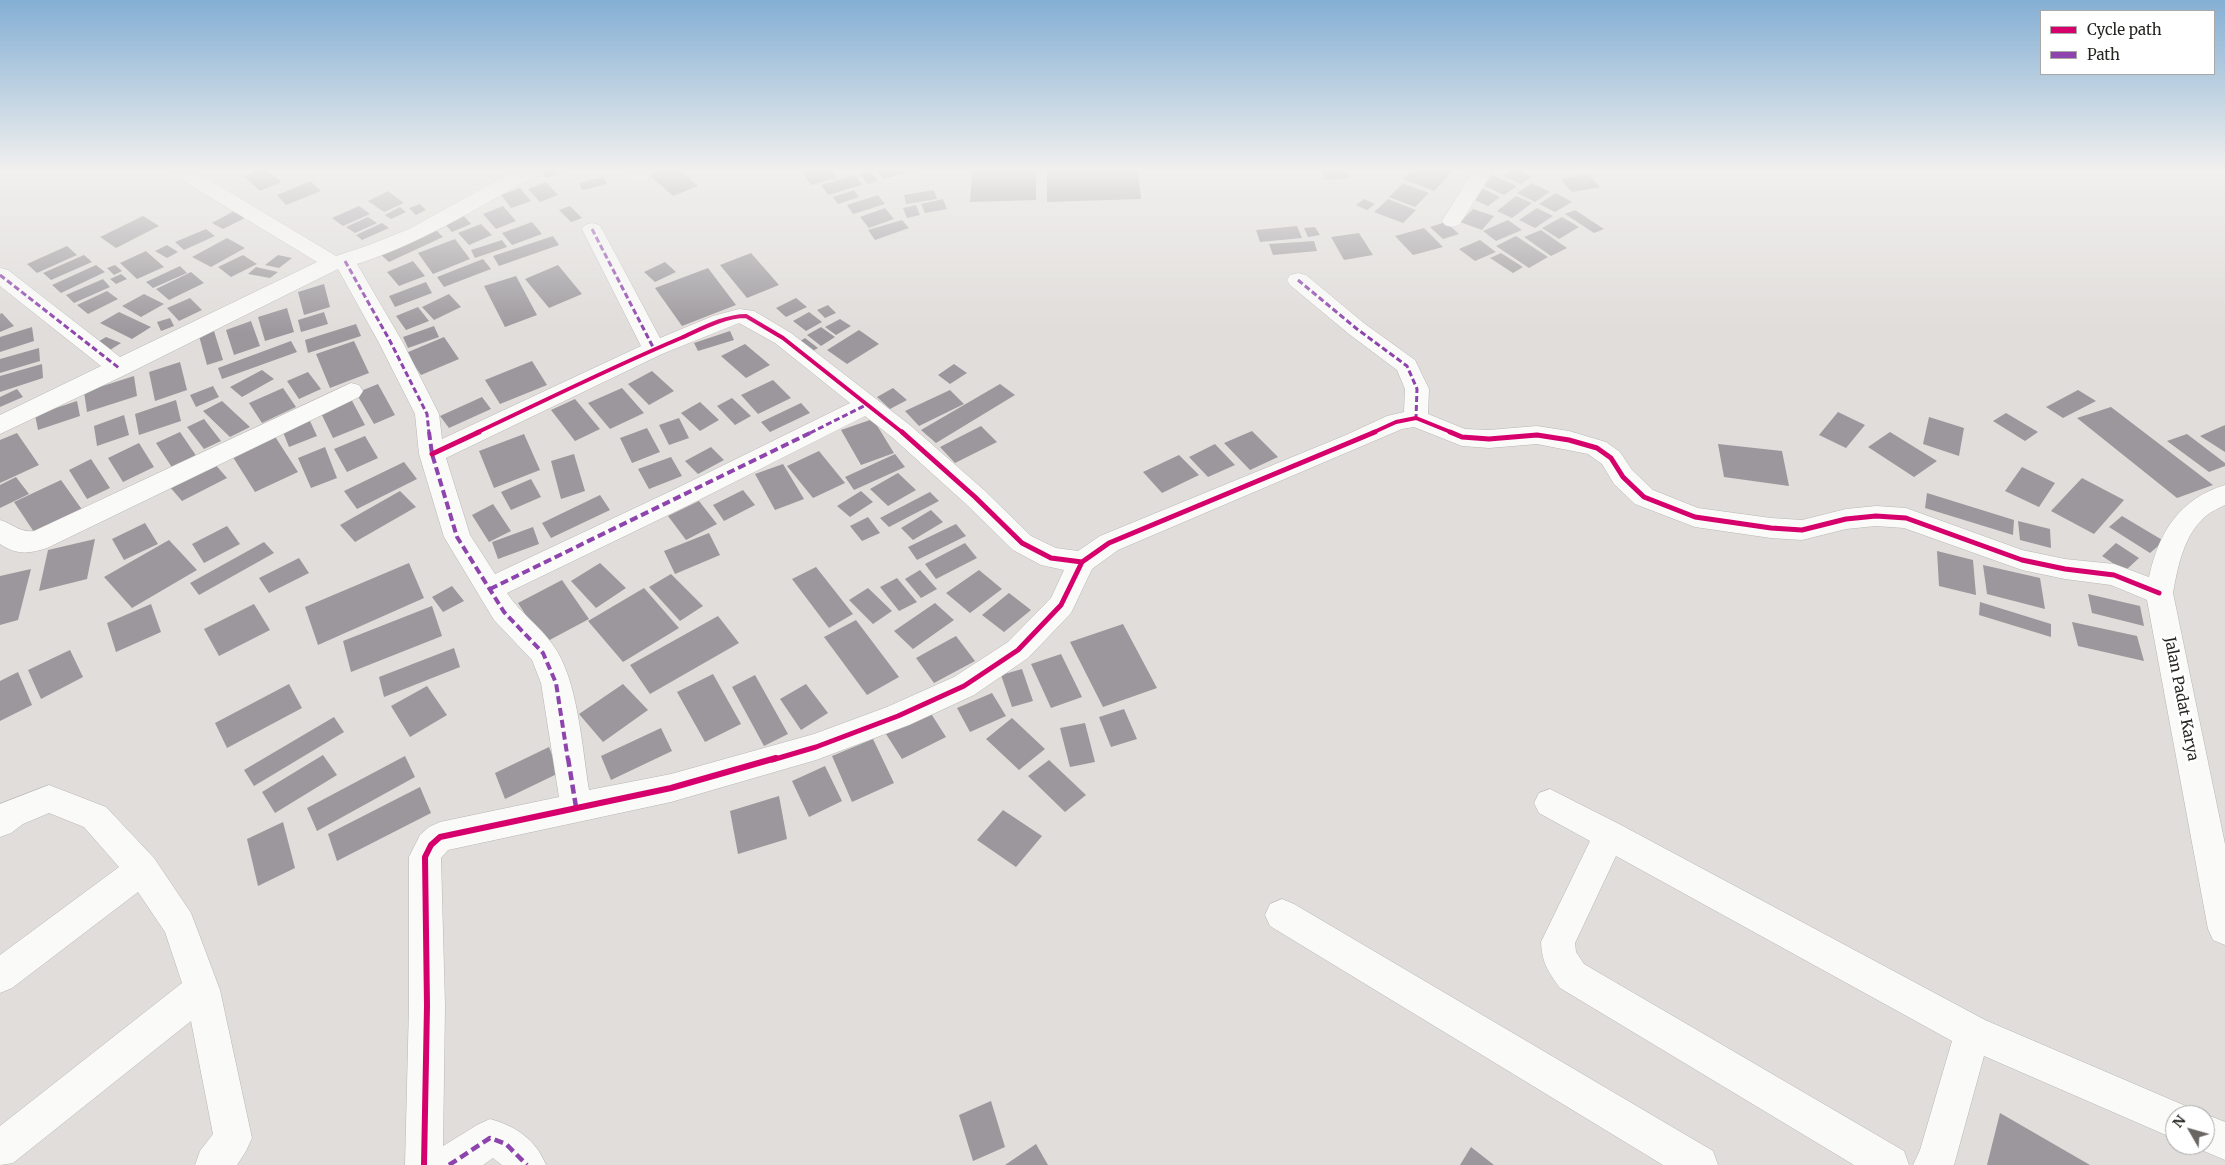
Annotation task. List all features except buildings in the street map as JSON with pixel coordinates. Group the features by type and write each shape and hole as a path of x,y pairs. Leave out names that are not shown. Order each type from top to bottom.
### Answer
{"street":[{"path":"273,224 339,262 390,341 427,414 432,454 457,537 504,612 543,653 556,683 576,807"},
{"path":"0,424 339,262 403,239 433,224"},
{"path":"592,229 654,349"},
{"path":"0,275 119,368"},
{"path":"1298,280 1357,329 1407,366 1417,389 1416,418"},
{"path":"432,454 654,349 721,322 739,316 746,316 783,338 902,432 1022,542 1051,558 1082,562"},
{"path":"0,530 19,543 44,539 351,391"},
{"path":"490,589 680,498 866,405"},
{"path":"424,1165 427,1006 425,857 431,845 440,837 671,788 816,747 898,716 964,686 1018,650 1061,605 1082,562 1109,544 1196,506 1346,445 1396,422 1416,418 1462,437 1489,439 1537,435 1569,440 1597,448 1612,458 1622,477 1644,497 1696,517 1771,528 1802,530 1846,519 1876,516 1906,518 2022,560 2065,569 2114,575 2159,593"},
{"name":"Jalan Padat Karya","path":"2225,494 2198,508 2178,532 2166,560 2159,593 2176,671 2225,929"},
{"path":"0,823 12,814 48,799 95,817 142,869 179,924 202,990 233,1138 214,1165"},
{"path":"1550,803 1972,1033 2165,1116"},
{"path":"1610,835 1558,942 1559,958 1572,976 1890,1165"},
{"path":"0,976 142,869"},
{"path":"1282,915 1699,1165"},
{"path":"0,1150 202,990"},
{"path":"1932,1165 1936,1162 1972,1033"},
{"path":"449,1165 490,1138 502,1140 527,1165"}],"marked path":[{"path":"592,229 654,349"},
{"path":"345,261 390,341 427,414 432,454 457,537 504,612 543,653 556,683 576,807"},
{"path":"0,275 119,368"},
{"path":"1298,280 1357,329 1407,366 1417,389 1416,418"},
{"path":"490,589 680,498 866,405"},
{"path":"449,1165 490,1138 506,1144 527,1165"}],"cycle path":[{"path":"432,454 654,349 721,321 746,316 783,338 902,432 975,497 1022,543 1051,558 1082,562"},
{"path":"424,1165 427,1006 425,857 431,845 440,837 671,788 816,747 898,716 964,686 1018,650 1061,605 1082,562 1109,543 1355,441 1396,422 1416,418 1462,437 1489,439 1537,435 1569,440 1597,448 1611,458 1623,477 1644,497 1695,517 1771,528 1802,530 1846,519 1876,516 1906,518 2022,560 2065,569 2114,575 2159,593"}]}
